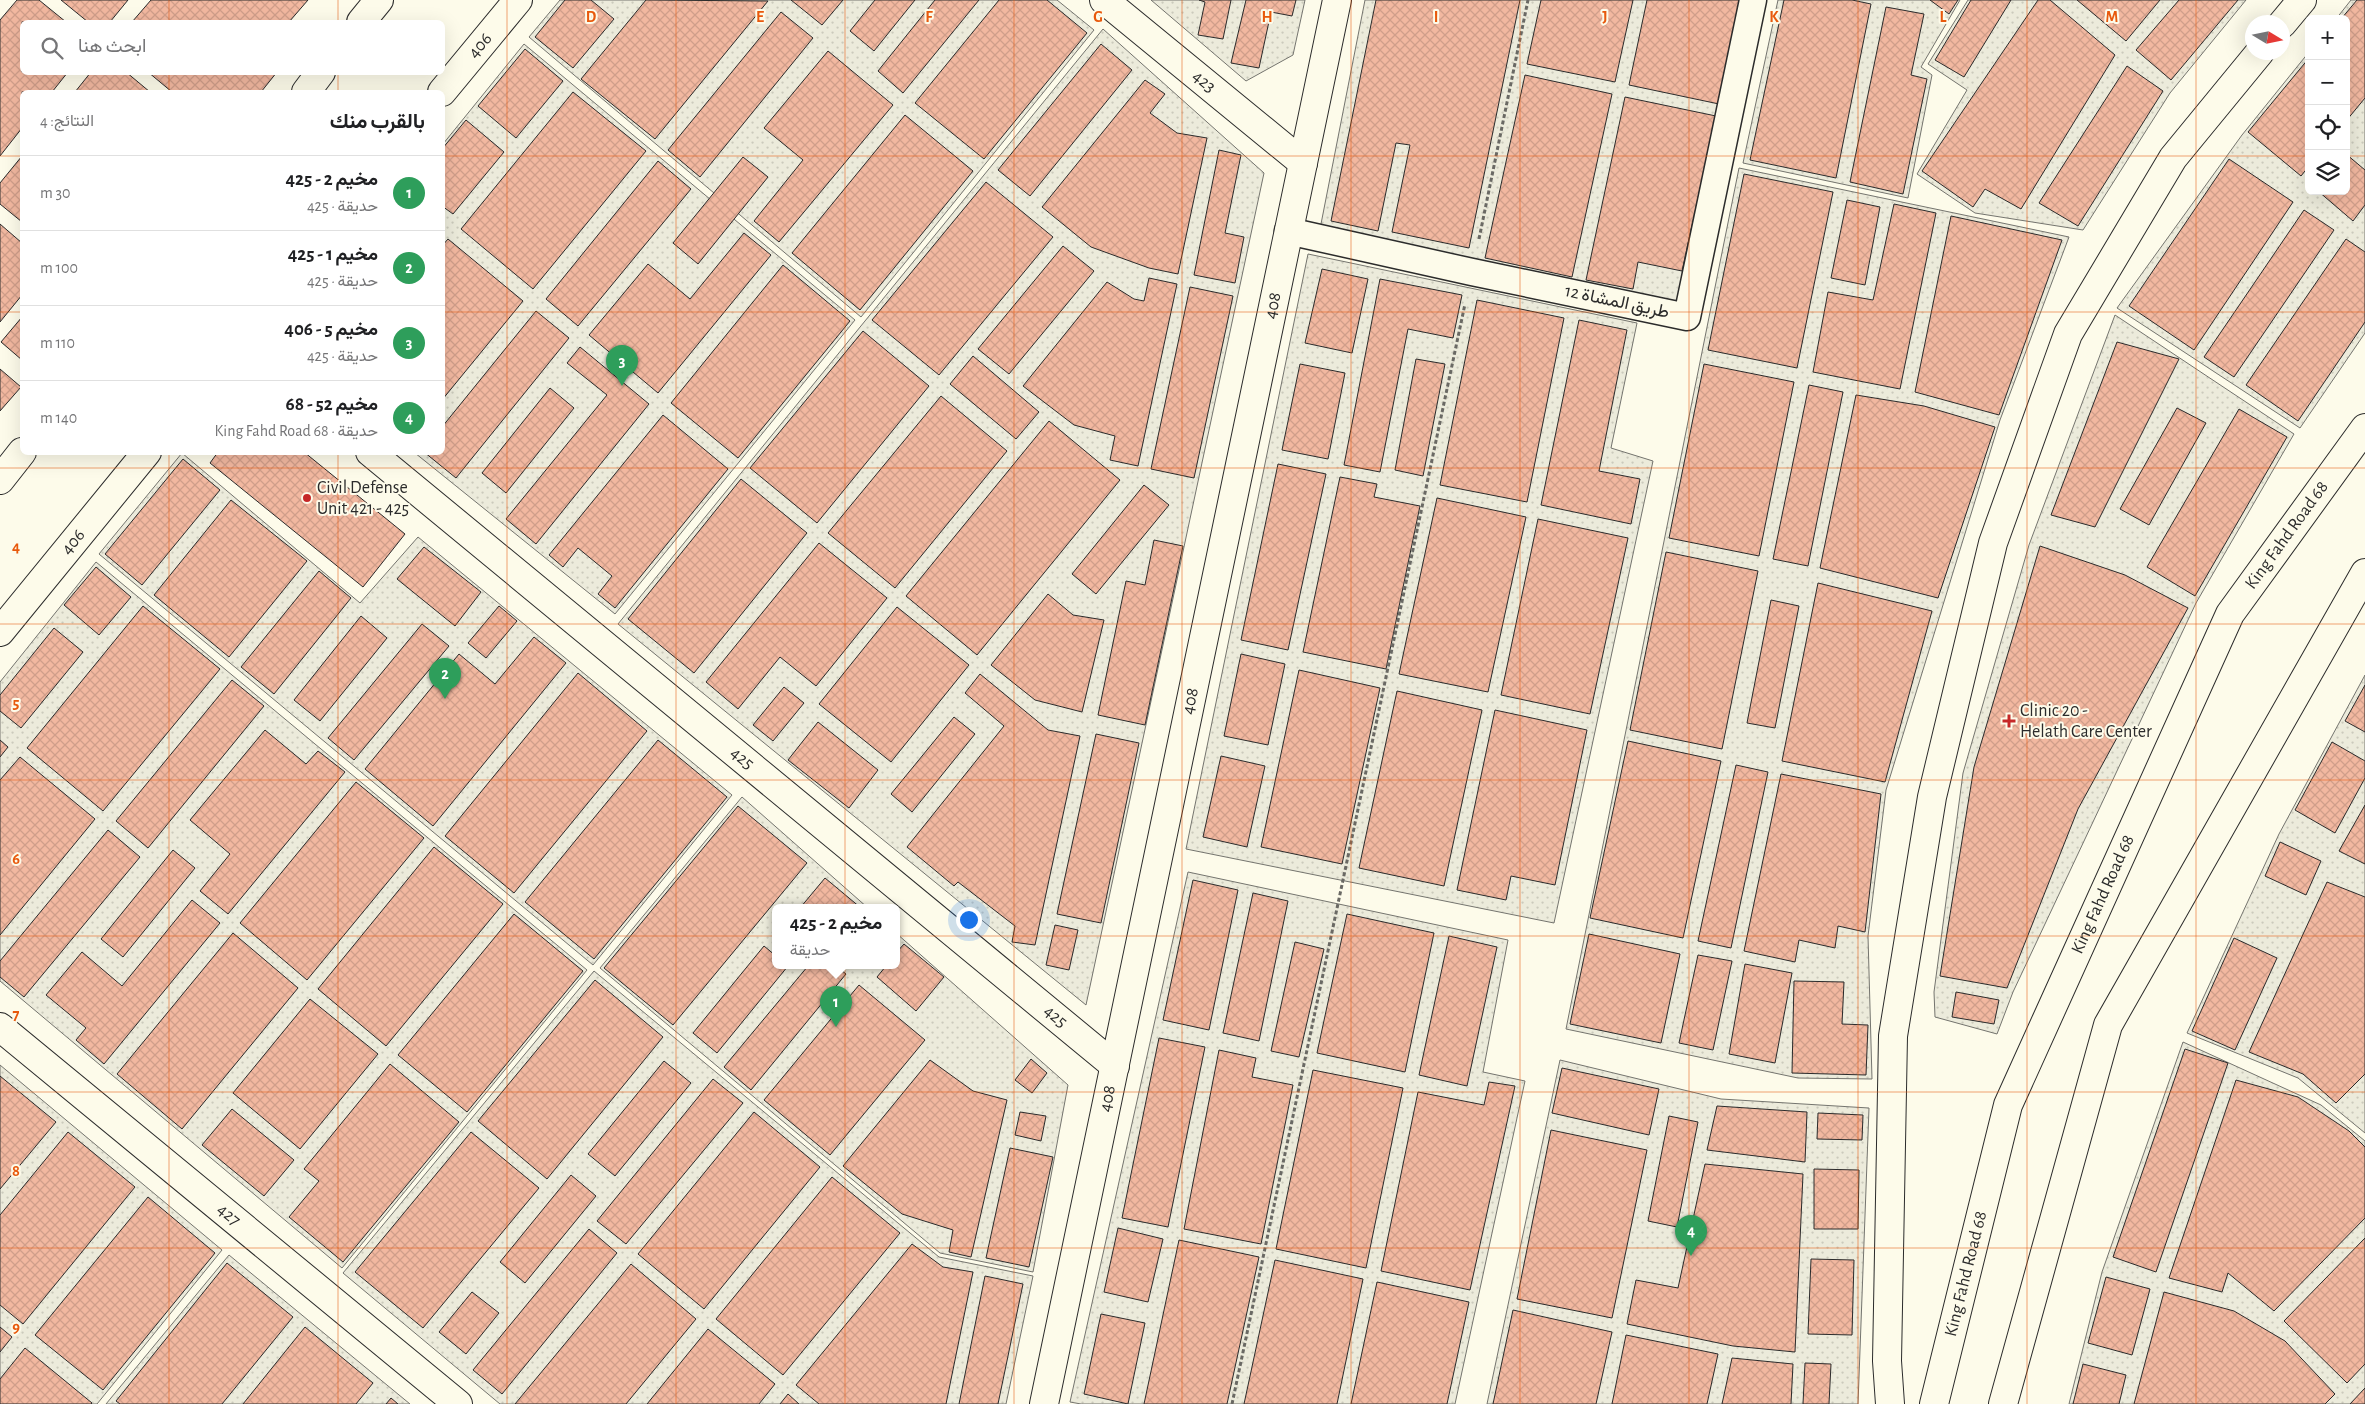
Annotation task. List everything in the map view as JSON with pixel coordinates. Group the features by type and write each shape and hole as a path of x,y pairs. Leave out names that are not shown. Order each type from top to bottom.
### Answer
{"street":[{"path":"363,20 379,0"},
{"name":"406","path":"444,90 518,0"},
{"name":"423","path":"1104,0 1303,163"},
{"name":"408","path":"1044,1404 1337,0"},
{"name":"طريق المشاة 12","path":"1288,231 1687,317 1753,0"},
{"path":"2290,15 2302,0"},
{"path":"1890,1404 1887,1361 1893,1036 1932,797 1993,543 2068,334 2173,158 2253,60"},
{"path":"308,90 320,75"},
{"name":"King Fahd Road 68","path":"1934,1404 2008,1105 2230,614 2365,428"},
{"path":"0,480 20,455"},
{"name":"406","path":"0,632 145,455"},
{"name":"425","path":"374,455 1115,1066"},
{"path":"2003,1404 2108,1025 2365,573"},
{"name":"427","path":"0,1027 458,1404"}],"path":[{"path":"1232,1404 1528,0"}],"shaded area":[{"path":"560,0 1057,0 1094,30 861,317 529,37"},
{"path":"1151,0 1305,0 1293,55 1246,81"},
{"path":"1365,0 1742,0 1678,306 1320,229"},
{"path":"1778,0 1960,0 1921,67 1932,75 1908,198 1743,163"},
{"path":"1968,0 2246,0 2170,93 2083,230 1975,213 1917,174 1967,90 1928,64"},
{"path":"2351,0 2365,0 2365,333 2300,428 2117,308 2242,135 2305,57 2305,195 2350,195 2350,15 2339,15"},
{"path":"1103,29 1264,173 1086,1005 618,624"},
{"path":"524,44 855,320 615,614 417,455 445,455 445,142"},
{"path":"1739,168 2069,237 2000,420 1886,790 1868,936 1872,1079 1798,1078 1566,1029"},
{"path":"1308,254 1637,323 1611,448 1653,461 1554,923 1186,849"},
{"path":"2115,315 2294,434 2196,603 2013,992 1997,1034 1935,1017 1934,992 1963,773 2029,545"},
{"path":"180,455 184,455 360,603 418,537 732,795 593,965 99,554"},
{"path":"96,562 587,970 342,1268 0,981 0,682"},
{"path":"2365,675 2365,1133 2298,1078 2187,1033 2279,834"},
{"path":"742,797 863,904 772,904 772,969 900,969 900,937 1068,1085 1033,1272 940,1253 600,968"},
{"path":"1188,872 1508,940 1483,1072 1525,1081 1455,1404 1081,1404 1070,1402"},
{"path":"594,971 939,1257 1033,1276 1006,1404 500,1404 343,1273"},
{"path":"2183,1042 2321,1105 2365,1141 2365,1404 2069,1404 2102,1272"},
{"path":"1560,1060 1721,1099 1869,1108 1858,1404 1487,1404"},
{"path":"0,1065 222,1250 97,1404 0,1404"},
{"path":"229,1255 410,1404 106,1404"}],"building":[{"path":"17,0 39,0 64,20 20,20 20,75 66,75 54,90 20,90 20,131 0,156 0,20"},
{"path":"61,0 128,0 112,20 86,20"},
{"path":"151,0 308,0 291,20 134,20"},
{"path":"565,0 591,0 614,19 573,68 535,37"},
{"path":"646,0 768,1 655,139 581,79"},
{"path":"791,0 843,0 822,25"},
{"path":"875,0 915,0 874,51 850,31"},
{"path":"935,0 979,0 903,93 878,71"},
{"path":"999,0 1047,0 1087,33 984,159 915,103"},
{"path":"1199,0 1231,0 1223,39 1198,35 1205,2"},
{"path":"1246,0 1296,0 1292,16 1271,12 1259,68 1231,63"},
{"path":"1376,0 1520,0 1469,248 1392,232 1410,145 1396,143 1378,231 1331,221"},
{"path":"1541,0 1633,0 1615,82 1527,64"},
{"path":"1647,0 1741,0 1719,104 1629,85"},
{"path":"1784,0 1852,0 1871,4 1836,178 1750,160"},
{"path":"1930,0 1958,0 1949,14"},
{"path":"1971,0 2011,0 1964,77 1935,60"},
{"path":"2038,0 2050,0 2115,55 2021,209 1985,189 1973,207 1922,171"},
{"path":"2077,0 2160,0 2126,41"},
{"path":"2179,0 2238,0 2171,80 2136,50"},
{"path":"2357,0 2365,0 2365,98 2350,116 2350,15 2344,15"},
{"path":"1886,7 1924,14 1911,75 1927,79 1903,194 1850,182"},
{"path":"781,12 813,38 700,177 668,150"},
{"path":"1101,44 1132,70 1030,196 998,170"},
{"path":"525,49 563,81 516,138 478,106"},
{"path":"828,51 893,105 779,242 754,221 803,160 764,128"},
{"path":"2305,63 2305,171 2301,176 2248,132"},
{"path":"2127,66 2163,91 2078,226 2039,203"},
{"path":"89,75 130,75 148,90 77,90"},
{"path":"152,75 275,75 263,90 170,90"},
{"path":"1525,75 1612,94 1572,277 1485,258"},
{"path":"1145,80 1165,94 1150,113 1177,133 1207,138 1178,274 1149,268 1091,247 1042,207"},
{"path":"573,92 646,151 533,289 461,229"},
{"path":"1625,97 1716,116 1682,271 1638,262 1633,289 1586,280"},
{"path":"905,115 973,171 860,310 792,253"},
{"path":"466,120 504,152 453,214 445,208 445,145"},
{"path":"1219,150 1241,155 1225,233 1244,237 1235,283 1194,275"},
{"path":"743,157 768,177 698,264 673,243"},
{"path":"2350,157 2365,170 2365,205 2353,221 2323,195 2350,195"},
{"path":"20,158 20,220 0,204 0,183"},
{"path":"2229,159 2293,202 2194,350 2129,306"},
{"path":"658,161 691,189 578,326 546,299"},
{"path":"1744,174 1833,192 1797,368 1708,350"},
{"path":"986,182 1053,237 939,375 872,320"},
{"path":"1847,200 1880,207 1865,285 1831,278"},
{"path":"1894,204 1936,213 1900,389 1813,372 1828,292 1873,300"},
{"path":"2304,210 2334,230 2234,377 2204,357"},
{"path":"1951,216 2062,240 1999,415 1915,392"},
{"path":"0,224 20,241 20,297 0,322"},
{"path":"744,233 771,255 658,393 589,335 648,264 690,299"},
{"path":"448,239 523,301 445,396 445,242"},
{"path":"2346,239 2365,252 2365,322 2298,421 2246,385"},
{"path":"1063,246 1094,271 1009,374 978,349"},
{"path":"783,265 850,321 738,458 671,403"},
{"path":"1322,269 1368,279 1352,353 1305,343"},
{"path":"1149,278 1177,284 1138,466 1110,460 1115,436 1074,425 1023,386 1107,282 1134,299 1144,301"},
{"path":"1380,279 1462,295 1453,338 1408,329 1380,472 1344,465"},
{"path":"1190,287 1233,296 1194,478 1151,469"},
{"path":"1477,300 1564,318 1527,502 1440,485"},
{"path":"536,311 569,338 456,478 428,455 445,455 445,423"},
{"path":"20,319 20,358 1,342"},
{"path":"1579,320 1627,330 1599,471 1640,479 1631,524 1541,505"},
{"path":"863,331 929,386 817,523 750,468"},
{"path":"2117,342 2179,359 2095,527 2051,515"},
{"path":"580,347 649,404 536,544 506,519 607,395 567,363"},
{"path":"973,356 1039,412 1016,439 950,384"},
{"path":"1416,359 1445,364 1423,476 1395,470"},
{"path":"1300,364 1345,373 1328,459 1282,450"},
{"path":"1704,364 1794,382 1759,556 1669,538"},
{"path":"0,369 20,388 0,411"},
{"path":"1809,385 1843,392 1808,566 1773,559"},
{"path":"550,388 574,408 506,493 482,473"},
{"path":"1856,395 1924,406 1995,427 1938,598 1820,568"},
{"path":"941,396 1007,451 895,588 828,533"},
{"path":"2177,408 2206,423 2149,525 2120,509"},
{"path":"2239,409 2287,437 2195,596 2147,567"},
{"path":"663,415 728,469 615,608 598,594 612,576 578,548 563,567 549,555"},
{"path":"1049,421 1120,480 977,655 906,596"},
{"name":"Civil Defense Unit 421 - 425","path":"216,455 308,455 405,534 363,587 210,463"},
{"path":"183,459 220,490 142,585 105,554"},
{"path":"1278,464 1326,474 1288,650 1241,640"},
{"path":"1340,477 1377,484 1374,497 1420,506 1386,669 1303,652"},
{"path":"741,479 807,533 694,673 628,619"},
{"path":"1144,485 1169,505 1096,594 1072,574"},
{"path":"1437,498 1526,517 1488,692 1399,674"},
{"path":"231,500 307,561 229,657 154,595"},
{"path":"1538,519 1628,538 1590,714 1501,695"},
{"path":"1154,540 1183,546 1145,725 1098,715 1126,581 1145,585"},
{"path":"819,543 887,598 816,686 780,657 738,709 706,682"},
{"path":"2040,546 2125,575 2188,608 2078,809 2007,988 1940,976 1974,767"},
{"path":"424,547 481,592 455,626 397,579"},
{"path":"1666,552 1758,571 1722,749 1630,730"},
{"path":"96,567 131,597 99,635 64,605"},
{"path":"319,571 351,598 274,694 241,667"},
{"path":"1818,583 1932,611 1885,782 1782,761"},
{"path":"1048,594 1073,615 1104,620 1082,712 1035,700 991,665"},
{"path":"1771,600 1799,606 1775,728 1747,723"},
{"path":"143,606 220,669 103,811 27,748"},
{"path":"499,606 517,621 486,658 468,643"},
{"path":"897,607 969,665 891,762 819,704"},
{"path":"361,616 387,638 320,721 294,700"},
{"path":"422,624 449,646 354,760 328,738"},
{"path":"54,628 83,652 21,728 0,711 0,695"},
{"path":"534,637 566,663 433,826 365,769 459,654 495,684"},
{"path":"1241,654 1285,664 1268,745 1224,736"},
{"path":"1299,670 1380,688 1342,864 1261,847"},
{"path":"578,673 647,731 514,893 445,836"},
{"path":"980,674 1048,730 1080,736 1035,945 1012,942 1015,926 958,882 954,886 907,847 1004,726 965,693"},
{"path":"232,680 264,706 148,848 116,821"},
{"path":"2365,685 2365,732 2345,721"},
{"path":"784,687 804,703 773,741 753,725"},
{"path":"1397,691 1482,710 1444,886 1359,868"},
{"path":"1495,710 1587,730 1555,885 1511,876 1506,900 1457,890"},
{"path":"954,717 975,734 912,812 891,794"},
{"path":"818,722 878,770 849,808 788,760"},
{"path":"265,730 306,764 318,751 345,772 228,914 200,891 230,854 190,820"},
{"path":"1096,734 1139,743 1101,923 1057,914"},
{"path":"0,740 8,747 0,757"},
{"path":"658,740 727,797 594,959 525,902"},
{"path":"1628,741 1721,761 1683,938 1590,918"},
{"path":"2332,742 2365,761 2365,778 2335,833 2295,810"},
{"path":"1221,756 1265,766 1247,847 1203,837"},
{"path":"20,757 95,819 0,935 0,780"},
{"path":"1736,765 1768,772 1731,948 1698,941"},
{"path":"1781,774 1881,794 1865,932 1838,926 1835,948 1799,940 1795,962 1744,951"},
{"path":"356,782 424,838 307,980 240,923"},
{"path":"2365,805 2365,864 2339,851"},
{"path":"738,806 807,863 673,1025 604,968"},
{"path":"108,830 140,857 24,997 0,977 0,961"},
{"path":"2280,842 2321,861 2306,895 2265,876"},
{"path":"434,847 503,904 386,1046 318,989"},
{"path":"173,850 195,868 123,957 101,939"},
{"path":"825,878 856,904 803,904"},
{"path":"1193,880 1238,890 1209,1030 1163,1020"},
{"path":"2327,882 2365,897 2365,1074 2336,1103 2303,1074 2249,1052"},
{"path":"1253,893 1288,901 1259,1041 1223,1033"},
{"path":"192,900 220,923 104,1064 76,1040 86,1028 46,995 82,952 122,986"},
{"path":"514,914 583,971 467,1112 398,1055"},
{"path":"1347,914 1434,933 1405,1072 1317,1053"},
{"path":"1055,925 1078,930 1069,970 1046,965"},
{"path":"233,933 298,988 182,1129 117,1074"},
{"path":"1589,934 1680,954 1661,1043 1570,1024"},
{"path":"1449,936 1497,947 1467,1086 1419,1075"},
{"path":"2234,938 2277,958 2235,1050 2192,1031"},
{"path":"1295,942 1324,949 1299,1057 1271,1051"},
{"path":"904,944 944,977 916,1011 877,977 884,969 900,969 900,948"},
{"path":"764,946 772,953 772,969 786,969 717,1053 693,1033"},
{"path":"1698,955 1732,961 1713,1050 1679,1043"},
{"path":"1745,964 1792,973 1775,1063 1729,1054"},
{"path":"806,969 840,969 846,974 751,1090 724,1067"},
{"path":"595,980 663,1037 547,1179 478,1121"},
{"path":"1794,981 1844,982 1842,1024 1868,1025 1866,1075 1792,1073"},
{"path":"859,985 925,1040 830,1155 764,1100"},
{"path":"1956,992 1999,1000 1994,1024 1952,1017"},
{"path":"310,999 378,1054 300,1149 233,1093"},
{"path":"1159,1038 1205,1047 1168,1227 1122,1218"},
{"path":"2185,1049 2228,1063 2156,1272 2113,1257"},
{"path":"1219,1050 1256,1058 1252,1077 1293,1085 1261,1244 1184,1229"},
{"path":"1031,1059 1047,1073 1032,1093 1015,1080"},
{"path":"930,1060 973,1091 1007,1100 971,1257 949,1252 953,1230 902,1214 843,1166"},
{"path":"664,1061 691,1083 615,1176 588,1154"},
{"path":"390,1064 459,1122 343,1262 289,1217 319,1181 304,1169"},
{"path":"1562,1068 1659,1089 1649,1135 1552,1113"},
{"path":"1313,1070 1403,1088 1366,1268 1276,1249"},
{"path":"0,1076 56,1122 0,1189"},
{"path":"713,1079 743,1103 626,1244 597,1221"},
{"path":"2236,1080 2298,1097 2349,1131 2365,1147 2365,1218 2274,1311 2228,1273 2222,1292 2169,1278"},
{"path":"1489,1082 1515,1086 1470,1290 1381,1271 1418,1092 1484,1105"},
{"path":"1717,1106 1807,1112 1805,1162 1707,1150"},
{"path":"232,1109 294,1160 264,1196 202,1145"},
{"path":"754,1112 820,1167 704,1309 638,1254"},
{"path":"1020,1112 1046,1116 1041,1141 1015,1135"},
{"path":"1818,1113 1863,1115 1862,1140 1817,1139"},
{"path":"1669,1116 1698,1122 1677,1227 1648,1221"},
{"path":"1551,1130 1647,1150 1612,1318 1517,1299"},
{"path":"68,1132 135,1187 23,1324 0,1305 0,1215"},
{"path":"471,1132 539,1188 423,1328 355,1272"},
{"path":"1010,1148 1053,1157 1029,1267 986,1258"},
{"path":"1705,1164 1803,1174 1795,1352 1733,1346 1627,1324 1636,1280 1678,1288"},
{"path":"1814,1169 1859,1170 1858,1229 1814,1229"},
{"path":"571,1175 596,1196 525,1283 500,1262"},
{"path":"832,1177 900,1233 783,1375 716,1319"},
{"path":"148,1197 215,1253 103,1390 35,1335"},
{"path":"1118,1228 1163,1239 1148,1302 1104,1292"},
{"path":"589,1229 617,1253 502,1394 473,1370"},
{"path":"2365,1238 2365,1364 2347,1383 2284,1321"},
{"path":"1179,1240 1259,1257 1227,1404 1144,1404"},
{"path":"912,1244 943,1267 973,1272 946,1404 819,1404 796,1385"},
{"path":"1811,1259 1854,1260 1852,1335 1808,1334"},
{"path":"1275,1260 1363,1279 1337,1404 1244,1404"},
{"path":"227,1263 293,1317 222,1404 120,1404 116,1401"},
{"path":"631,1264 696,1319 626,1404 515,1404"},
{"path":"985,1276 1023,1284 998,1404 959,1404"},
{"path":"2106,1277 2150,1289 2132,1355 2088,1343"},
{"path":"1377,1282 1469,1302 1447,1404 1351,1404"},
{"path":"472,1292 499,1313 466,1354 439,1332"},
{"path":"2164,1292 2234,1311 2285,1341 2335,1394 2325,1404 2134,1404"},
{"path":"1513,1310 1612,1332 1596,1404 1493,1404"},
{"path":"1101,1314 1145,1323 1128,1404 1084,1394"},
{"path":"0,1327 12,1337 0,1352"},
{"path":"305,1327 373,1383 356,1404 243,1404"},
{"path":"708,1329 775,1384 759,1404 647,1404"},
{"path":"1626,1335 1718,1354 1707,1404 1612,1404"},
{"path":"25,1348 92,1403 0,1404 0,1379"},
{"path":"1732,1358 1793,1364 1791,1404 1722,1404"},
{"path":"1805,1363 1831,1364 1829,1404 1803,1404"},
{"path":"2083,1364 2126,1375 2119,1404 2073,1404"},
{"path":"2365,1388 2365,1404 2350,1404"},
{"path":"788,1394 799,1404 780,1404"},
{"path":"391,1398 398,1404 386,1404"}],"place":[{"name":"مخيم 5 - 406","path":"622,386"},
{"name":"Civil Defense Unit 421 - 425","path":"307,498"},
{"name":"مخيم 1 - 425","path":"445,699"},
{"name":"Clinic 20 - Helath Care Center","path":"2009,721"},
{"name":"مخيم 2 - 425","path":"836,1027"},
{"name":"مخيم 52 - 68","path":"1691,1256"}]}
